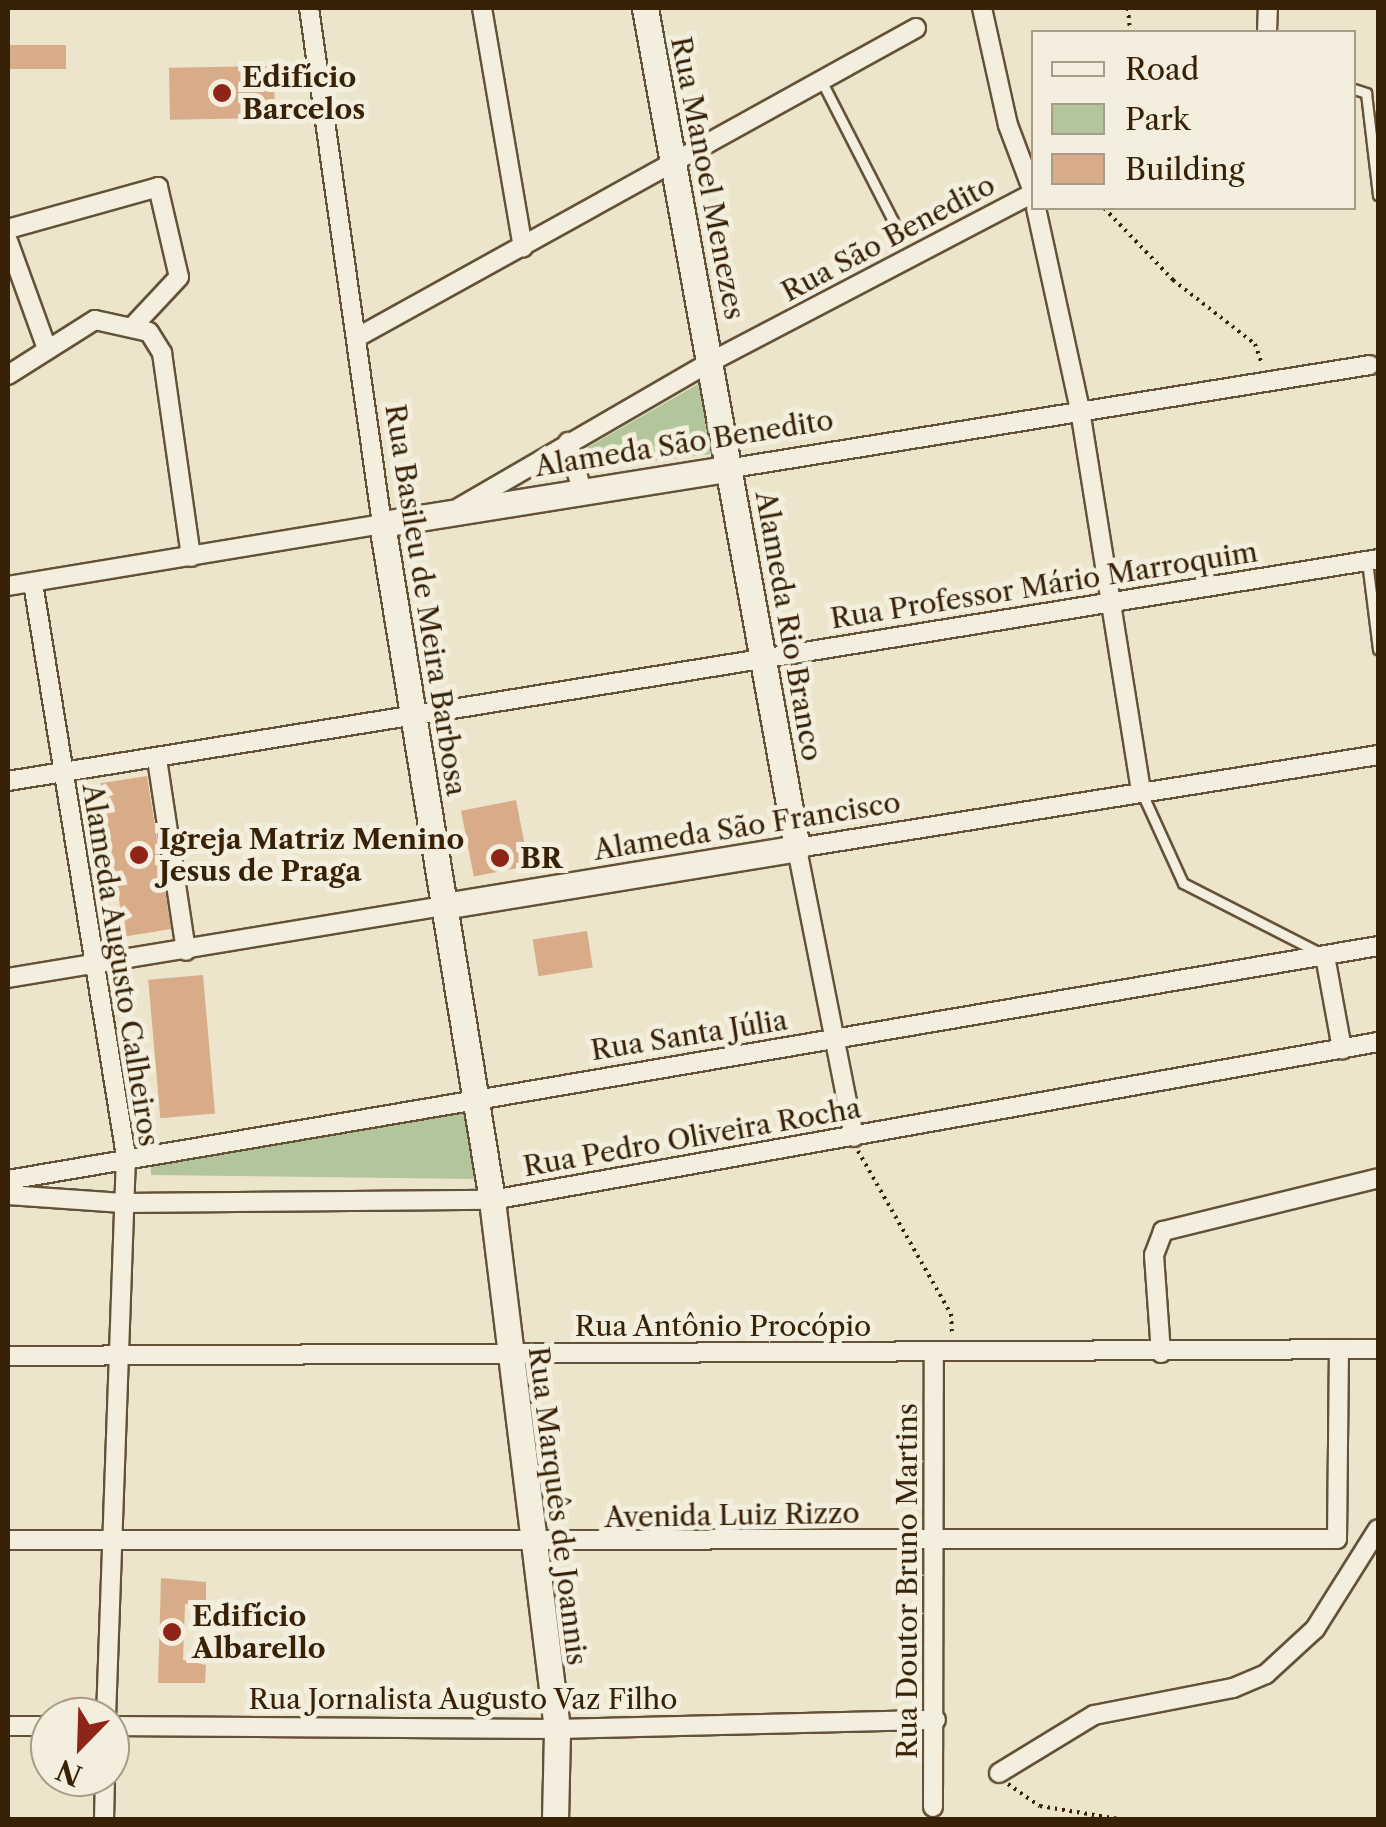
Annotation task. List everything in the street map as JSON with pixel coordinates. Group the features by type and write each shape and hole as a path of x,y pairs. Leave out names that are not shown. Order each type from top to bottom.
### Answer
{"street":[{"name":"Rua Basileu de Meira Barbosa","path":"309,8 382,524 492,1200"},
{"path":"482,8 523,248"},
{"name":"Rua Manoel Menezes","path":"644,8 714,360"},
{"path":"982,8 1008,125 1031,188"},
{"path":"356,338 676,167 916,28"},
{"path":"8,228 158,187 179,277 135,324"},
{"name":"Rua São Benedito","path":"455,510 714,360 1031,194"},
{"path":"1036,210 1080,410 1140,792"},
{"path":"8,241 46,349"},
{"path":"8,375 95,320 135,324 162,353 190,557"},
{"name":"Alameda Rio Branco","path":"714,360 797,848 832,1042 854,1137"},
{"name":"Alameda São Benedito","path":"8,586 581,487 732,468 1266,378 1370,365"},
{"path":"568,442 581,487"},
{"name":"Rua Professor Mário Marroquim","path":"8,782 1373,560"},
{"name":"Alameda Augusto Calheiros","path":"33,583 98,964 126,1156 114,1357 106,1697"},
{"name":"Alameda São Francisco","path":"8,978 1378,755"},
{"path":"157,758 186,951"},
{"name":"Rua Santa Júlia","path":"8,1180 476,1096 832,1042 1378,946"},
{"path":"1325,956 1342,1048"},
{"name":"Rua Pedro Oliveira Rocha","path":"8,1195 123,1203 492,1200 1378,1042"},
{"path":"1160,1352 1154,1255 1163,1231 1378,1178"},
{"name":"Rua Marquês de Joannis","path":"492,1200 531,1545 557,1729 555,1820"},
{"name":"Rua Antônio Procópio","path":"8,1356 943,1355 1378,1349"},
{"name":"Avenida Luiz Rizzo","path":"8,1540 531,1545 936,1539 1337,1540 1339,1350"},
{"name":"Rua Doutor Bruno Martins","path":"933,1807 943,1355"},
{"path":"999,1772 1094,1715 1232,1688 1281,1664 1315,1629 1378,1529"},
{"name":"Rua Jornalista Augusto Vaz Filho","path":"130,1726 557,1729 936,1720"}],"lane":[{"path":"822,82 893,222"},
{"path":"1356,90 1366,93 1378,194"},
{"path":"1373,560 1378,649"},
{"path":"1140,792 1183,884 1325,956"}],"path":[{"path":"1106,210 1173,280 1256,344 1266,378"},
{"path":"854,1137 865,1175 951,1314 943,1355"},
{"path":"999,1772 1040,1806 1125,1820"}],"green space":[{"path":"714,375 735,451 590,469 588,447"},
{"path":"468,1107 480,1171 473,1179 151,1175 151,1146"}],"building":[{"path":"8,45 66,45 66,69 8,69"},
{"name":"Edifício Barcelos","path":"274,66 275,118 170,120 169,68"},
{"name":"Igreja Matriz Menino Jesus de Praga","path":"147,776 171,929 125,936 101,783"},
{"path":"516,800 529,866 474,876 461,811"},
{"path":"587,931 593,968 538,976 533,940"},
{"path":"203,975 215,1113 160,1118 148,980"},
{"name":"Edifício Albarello","path":"161,1578 206,1582 206,1600 185,1604 183,1660 206,1665 205,1683 158,1683"}],"place":[{"name":"Edifício Barcelos","path":"222,93"},
{"name":"Igreja Matriz Menino Jesus de Praga","path":"139,855"},
{"name":"BR","path":"500,858"},
{"name":"Edifício Albarello","path":"172,1632"}]}
